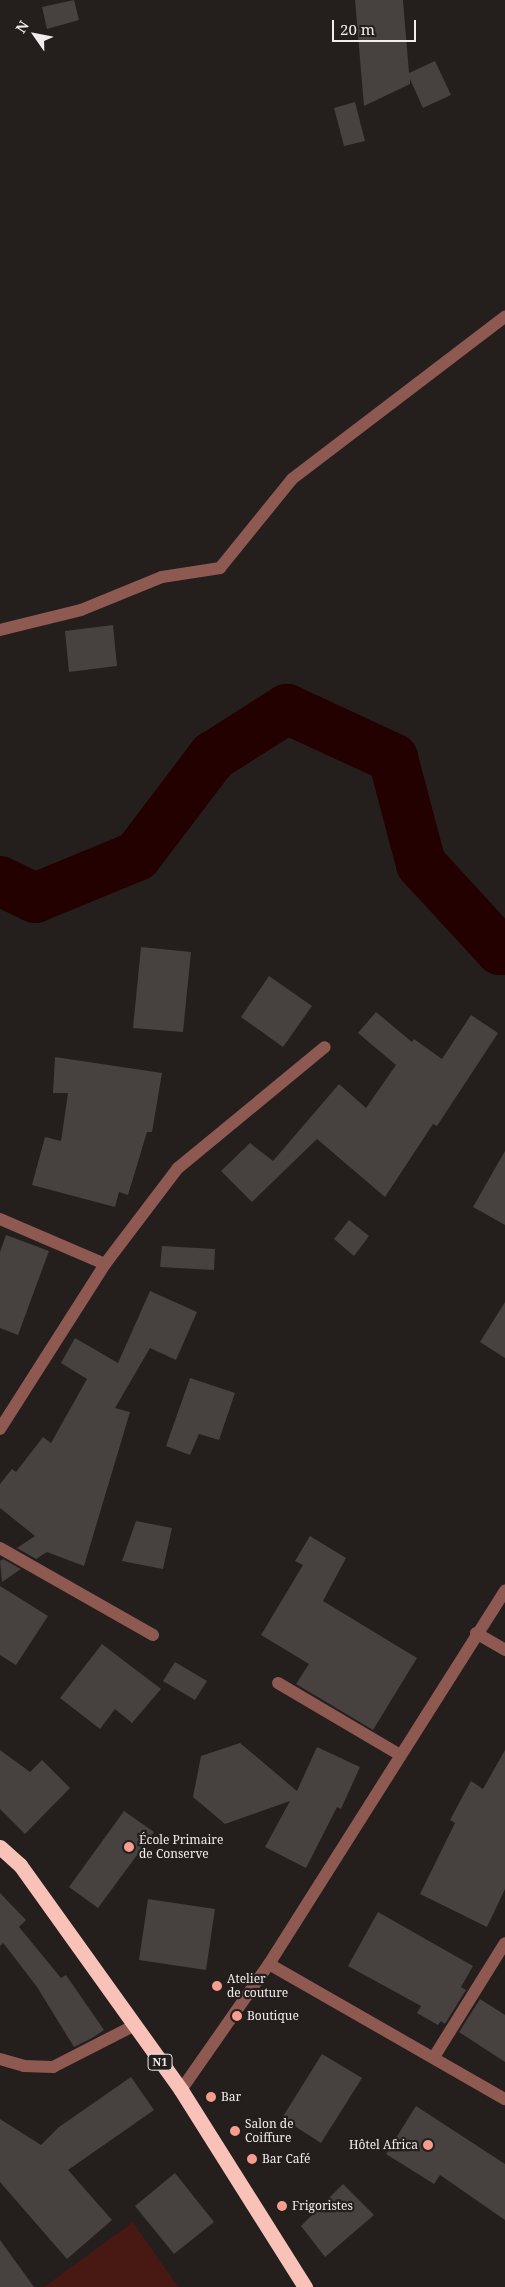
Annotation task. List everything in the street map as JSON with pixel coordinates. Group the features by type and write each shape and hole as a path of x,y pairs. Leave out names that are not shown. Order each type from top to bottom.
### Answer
{"highway":[{"name":"N1","path":"0,1846 20,1865 133,2026 181,2090 305,2287"}],"street":[{"path":"0,630 81,610 162,577 220,568 292,479 505,317"},
{"path":"0,1429 105,1264 178,1168 325,1047"},
{"path":"0,1219 105,1264"},
{"path":"0,1548 153,1635"},
{"path":"181,2090 269,1964 476,1633 505,1590"},
{"path":"476,1633 505,1650"},
{"path":"278,1683 400,1755"},
{"path":"434,2057 505,1943"},
{"path":"269,1964 505,2099"},
{"path":"0,2059 24,2066 53,2067 133,2026"}],"shaded area":[{"path":"133,2222 178,2287 44,2287"}],"building":[{"path":"74,0 79,20 47,29 42,7"},
{"path":"355,0 403,0 409,73 435,61 451,95 423,108 410,79 410,84 364,106"},
{"path":"355,102 365,141 344,146 334,108"},
{"path":"113,625 117,666 69,672 65,631"},
{"path":"141,947 191,952 183,1032 133,1028"},
{"path":"269,976 312,1006 283,1047 241,1017"},
{"path":"376,1012 412,1042 414,1039 442,1059 471,1015 498,1033 437,1126 433,1124 385,1197 317,1139 252,1202 221,1171 250,1143 273,1161 339,1084 366,1108 396,1065 358,1033"},
{"path":"55,1057 162,1073 152,1132 147,1132 128,1195 119,1192 115,1207 32,1185 45,1137 61,1141 68,1093 53,1093"},
{"path":"505,1151 505,1225 473,1207"},
{"path":"349,1220 369,1236 354,1256 334,1239"},
{"path":"6,1235 49,1251 18,1335 0,1328 0,1252"},
{"path":"162,1246 215,1249 214,1270 160,1267"},
{"path":"150,1291 197,1312 176,1360 150,1348 115,1408 130,1412 84,1566 47,1552 36,1559 17,1548 35,1536 0,1508 0,1484 12,1469 16,1472 43,1437 51,1443 87,1379 61,1363 75,1338 118,1363"},
{"path":"505,1302 505,1358 480,1342"},
{"path":"190,1378 235,1393 219,1440 199,1434 190,1455 166,1446"},
{"path":"136,1521 172,1528 163,1569 122,1561"},
{"path":"310,1536 346,1558 323,1601 417,1658 373,1730 296,1684 309,1664 261,1635 303,1565 295,1561"},
{"path":"3,1559 21,1569 2,1582 0,1561"},
{"path":"0,1586 48,1616 16,1665 0,1655"},
{"path":"102,1644 161,1689 132,1723 115,1709 100,1729 60,1698"},
{"path":"175,1662 207,1681 195,1700 163,1681"},
{"path":"240,1743 297,1791 317,1747 360,1767 341,1809 337,1807 306,1868 265,1847 290,1801 225,1824 193,1797 201,1756"},
{"path":"0,1750 30,1772 42,1760 70,1788 25,1834 0,1809"},
{"path":"505,1750 505,1889 487,1927 420,1894 455,1823 450,1820 471,1781 483,1789"},
{"path":"124,1811 154,1832 98,1908 69,1887"},
{"path":"0,1893 26,1920 19,1927 61,1978 66,1975 104,2030 74,2047 37,1987 3,1943 0,1946"},
{"path":"148,1899 215,1909 206,1970 139,1960"},
{"path":"378,1912 473,1966 461,1987 466,1990 445,2024 441,2021 438,2025 417,2013 421,2006 348,1966"},
{"path":"480,1999 505,2015 505,2062 459,2032"},
{"path":"322,2054 362,2078 321,2143 282,2118"},
{"path":"131,2077 154,2110 68,2170 112,2220 67,2259 0,2182 0,2119 41,2145 59,2127"},
{"path":"416,2106 505,2164 505,2220 440,2175 434,2184 386,2154"},
{"path":"175,2173 214,2222 174,2254 135,2206"},
{"path":"343,2184 374,2215 325,2257 301,2226"},
{"path":"0,2240 34,2287 0,2287"}],"waterway":[{"path":"0,881 35,898 137,856 213,756 287,709 393,758 421,864 500,950 505,948"}],"place":[{"name":"École Primaire de Conserve","path":"129,1847"},
{"name":"Atelier de couture","path":"217,1986"},
{"name":"Boutique","path":"237,2016"},
{"name":"Bar","path":"211,2097"},
{"name":"Salon de Coiffure","path":"235,2131"},
{"name":"Hôtel Africa","path":"428,2145"},
{"name":"Bar Café","path":"252,2159"},
{"name":"Frigoristes","path":"282,2206"}]}
